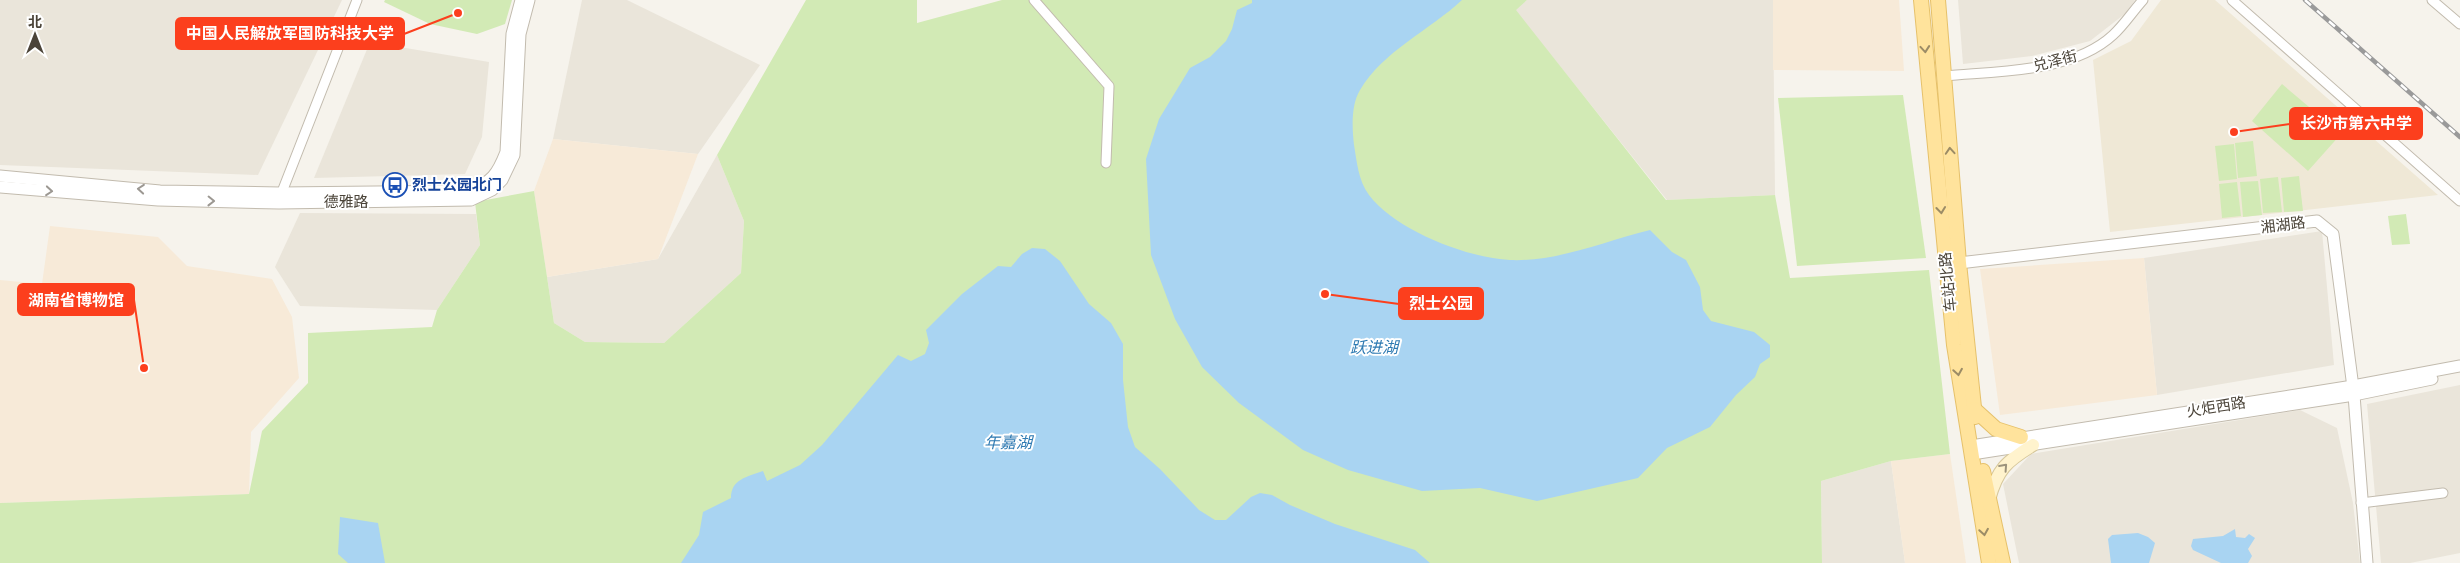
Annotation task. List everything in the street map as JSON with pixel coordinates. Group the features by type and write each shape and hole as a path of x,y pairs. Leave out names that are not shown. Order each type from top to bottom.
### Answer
{"main road":[{"name":"车站北路","path":"1921,0 1954,345 1975,449 1989,500 2002,563"},
{"name":"车站北路","path":"1938,0 1959,263 1974,409 1975,449 1989,563"},
{"path":"1974,409 1996,429 2027,441 1995,478 1989,500"}],"street":[{"path":"280,198 357,0"},
{"name":"德雅路","path":"0,187 158,200 455,193 470,191 489,182 499,170 506,152 512,34 521,0"},
{"name":"德雅路","path":"0,176 280,198 471,200 492,190 502,180 514,155 520,34 529,0"},
{"path":"1034,0 1109,86 1106,163"},
{"name":"兑泽街","path":"1945,76 2038,67 2083,54 2113,36 2143,0"},
{"path":"2232,0 2460,201"},
{"path":"2432,0 2460,24"},
{"name":"湘湖路","path":"1959,263 2317,221 2333,234 2354,391 2367,563"},
{"name":"火炬西路","path":"2354,391 2460,366"},
{"name":"火炬西路","path":"1975,449 2460,373"},
{"path":"2361,503 2443,493"}],"shaded area":[{"path":"0,0 342,0 258,175 0,165"},
{"path":"582,0 627,0 760,65 698,154 553,139"},
{"path":"1527,0 1773,0 1775,195 1667,200 1515,10"},
{"path":"1773,0 1899,0 1904,71 1773,70"},
{"path":"1958,0 2135,0 2126,13 2090,41 2032,56 1963,64"},
{"path":"2161,0 2215,0 2438,195 2110,232 2093,60 2131,41"},
{"path":"370,42 489,62 482,137 465,174 314,178"},
{"path":"553,139 698,154 658,259 547,277 534,191"},
{"path":"717,155 744,221 741,273 664,343 585,342 554,323 547,277 658,259"},
{"path":"300,213 476,214 480,245 437,310 300,306 275,267"},
{"path":"50,226 158,237 187,266 272,279 292,317 299,378 251,432 249,494 0,503 0,280 42,284"},
{"path":"2322,231 2334,365 2157,395 2144,258"},
{"path":"2144,258 2157,395 2000,415 1980,269"},
{"path":"2460,385 2460,553 2410,563 2381,563 2367,404"},
{"path":"2300,410 2337,428 2353,503 2360,563 2019,563 2003,484 2031,454"},
{"path":"1950,454 1966,563 1905,563 1891,461"},
{"path":"1891,461 1905,563 1822,563 1821,481"}],"green space":[{"path":"385,0 512,0 505,24 477,34 430,24 384,2"},
{"path":"806,0 917,0 917,23 1002,0 1527,0 1516,10 1666,200 1775,195 1790,278 1929,270 1950,454 1891,461 1821,481 1822,563 0,563 0,503 249,494 262,431 308,383 308,333 432,327 437,310 480,245 475,202 534,191 554,323 585,342 664,343 741,273 744,221 717,155"},
{"path":"2282,84 2341,134 2308,171 2252,121"},
{"path":"1903,95 1926,258 1797,266 1778,98"},
{"path":"2253,141 2257,176 2238,178 2235,143"},
{"path":"2234,144 2237,179 2219,181 2215,146"},
{"path":"2299,176 2303,211 2284,212 2281,178"},
{"path":"2278,177 2282,212 2263,213 2260,179"},
{"path":"2258,181 2262,215 2243,217 2240,182"},
{"path":"2237,182 2241,216 2222,218 2219,184"},
{"path":"2406,214 2410,244 2392,245 2388,216"}],"water":[{"name":"跃进湖","path":"1252,0 1462,0 1394,52 1370,76 1357,96 1353,116 1354,145 1360,177 1369,195 1396,220 1433,240 1473,254 1493,258 1528,260 1546,258 1650,230 1672,252 1686,260 1700,287 1703,310 1711,321 1754,332 1770,345 1770,357 1760,364 1755,377 1736,395 1710,427 1667,448 1638,478 1537,501 1480,488 1422,491 1348,470 1303,450 1239,403 1202,367 1175,319 1151,255 1146,159 1159,119 1190,68 1210,57 1226,41 1232,29 1237,10 1252,3"},
{"name":"年嘉湖","path":"1032,248 1045,249 1060,261 1089,304 1111,323 1123,344 1123,380 1128,427 1135,447 1160,469 1199,510 1215,520 1226,520 1251,497 1260,493 1272,495 1290,505 1335,524 1415,550 1430,563 681,563 699,535 703,512 731,498 734,487 746,477 763,471 767,481 800,465 822,445 898,355 911,361 925,354 929,343 926,330 962,294 998,266 1011,267 1022,254"},
{"path":"340,517 378,523 385,563 348,563 338,554"},
{"path":"2235,529 2236,537 2245,538 2249,534 2255,538 2248,549 2252,556 2248,563 2221,563 2193,550 2191,546 2193,539 2223,536"},
{"path":"2138,533 2148,537 2155,543 2149,563 2111,563 2108,539 2112,535"}],"railway":[{"path":"2305,0 2460,137"}],"place":[{"name":"中国人民解放军国防科技大学","path":"458,13"},
{"name":"长沙市第六中学","path":"2234,132"},
{"name":"烈士公园北门","path":"395,185"},
{"name":"烈士公园","path":"1325,294"},
{"name":"湖南省博物馆","path":"144,368"}]}
